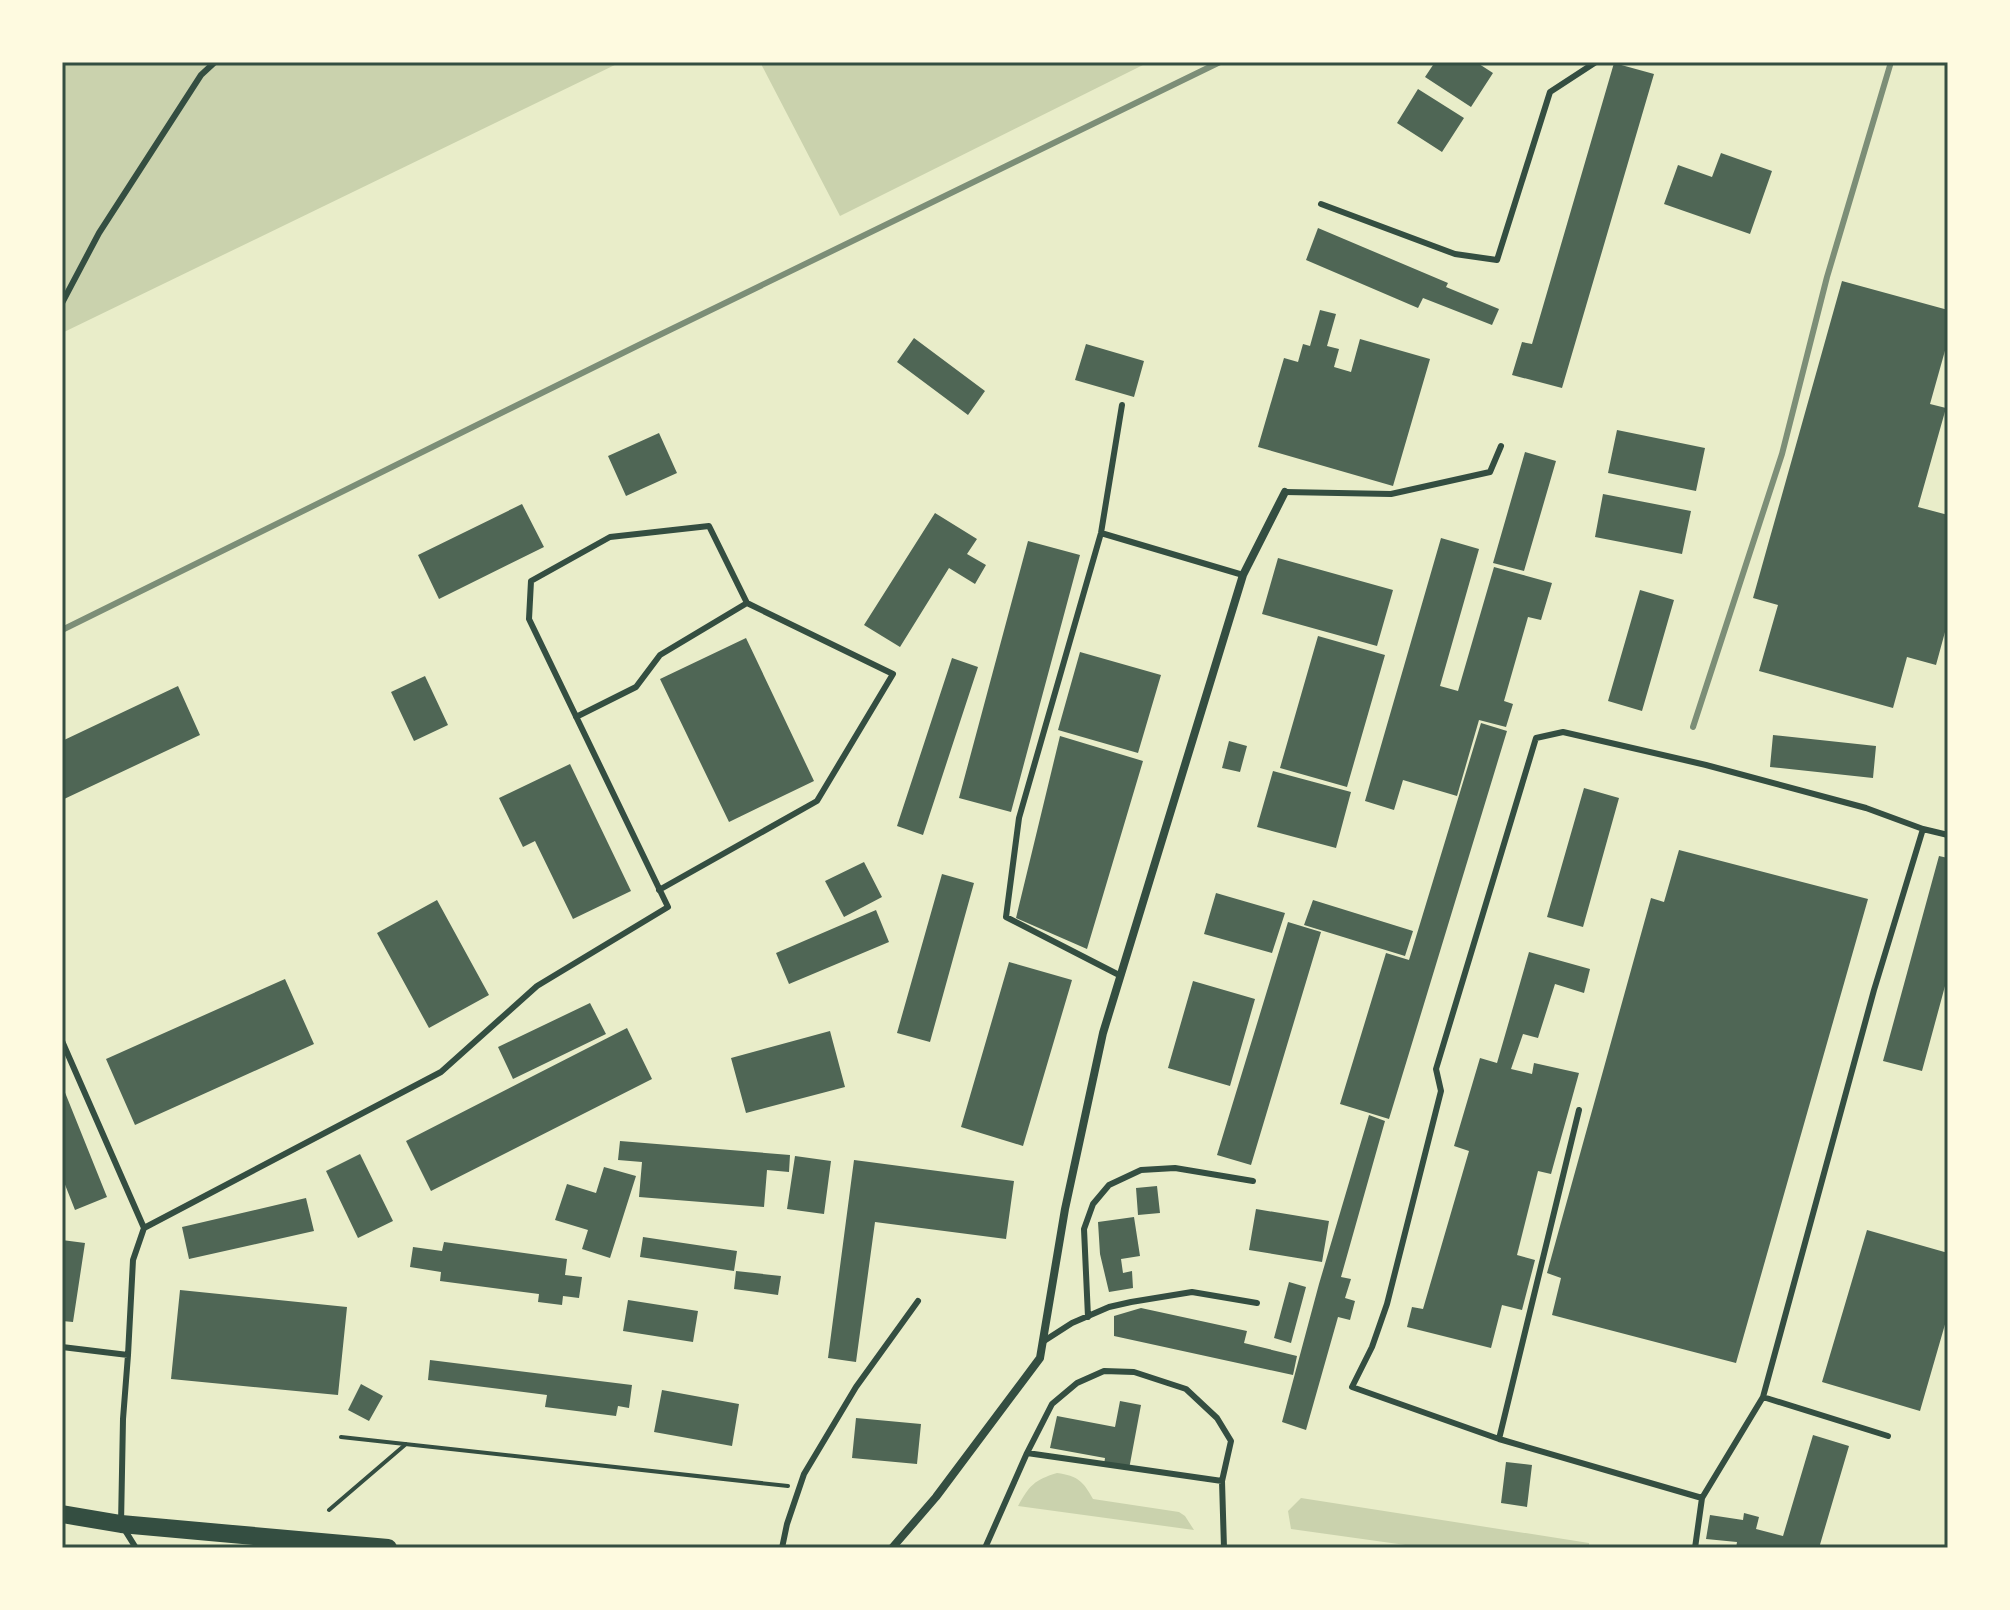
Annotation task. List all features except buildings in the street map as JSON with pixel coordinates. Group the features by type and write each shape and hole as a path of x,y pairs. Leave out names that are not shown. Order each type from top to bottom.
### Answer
{"main road":[{"path":"62,1514 235,1541 388,1548"}],"street":[{"path":"892,1548 936,1497 1040,1358 1065,1209 1103,1033 1243,575 1285,492"}],"lane":[{"path":"62,303 99,233 201,75 215,62"},
{"path":"1321,204 1455,254 1497,260 1550,92 1596,62"},
{"path":"1121,976 1006,917 1019,818 1101,533 1122,405"},
{"path":"1285,492 1391,494 1490,472 1501,446"},
{"path":"144,1228 441,1072 537,986 668,907 659,890 529,619 531,581 610,537 709,526 747,603 893,674 817,801 659,890"},
{"path":"1101,533 1243,575"},
{"path":"576,717 636,687 660,655 747,603"},
{"path":"1702,1498 1499,1439 1352,1387 1372,1347 1387,1304 1441,1091 1436,1069 1536,738 1563,732 1706,765 1866,808 1948,835"},
{"path":"1695,1548 1702,1498 1763,1397 1874,990 1923,829"},
{"path":"62,1041 144,1228 133,1260 123,1419 121,1524 136,1548"},
{"path":"1499,1439 1579,1110"},
{"path":"1088,1317 1084,1229 1093,1204 1109,1185 1141,1170 1175,1168 1253,1181"},
{"path":"1043,1341 1072,1323 1109,1307 1131,1302 1192,1292 1257,1303"},
{"path":"782,1548 804,1474 856,1387 918,1301"},
{"path":"62,1347 128,1355"},
{"path":"985,1548 1052,1404 1077,1383 1104,1371 1134,1372 1186,1389 1217,1418 1231,1441 1222,1481 1224,1548"},
{"path":"1763,1397 1888,1436"},
{"path":"1027,1453 1222,1481"}],"path":[{"path":"341,1437 800,1487"},
{"path":"329,1510 406,1444"}],"green space":[{"path":"62,62 621,62 62,333"},
{"path":"760,62 1149,62 840,216"},
{"path":"1057,1473 1079,1480 1093,1499 1179,1512 1194,1530 1018,1506 1033,1485"},
{"path":"1301,1498 1589,1543 1589,1548 1427,1548 1291,1529 1288,1511"}],"railway":[{"path":"62,630 1220,62"},
{"path":"1693,727 1782,454 1827,277 1891,62"}]}
